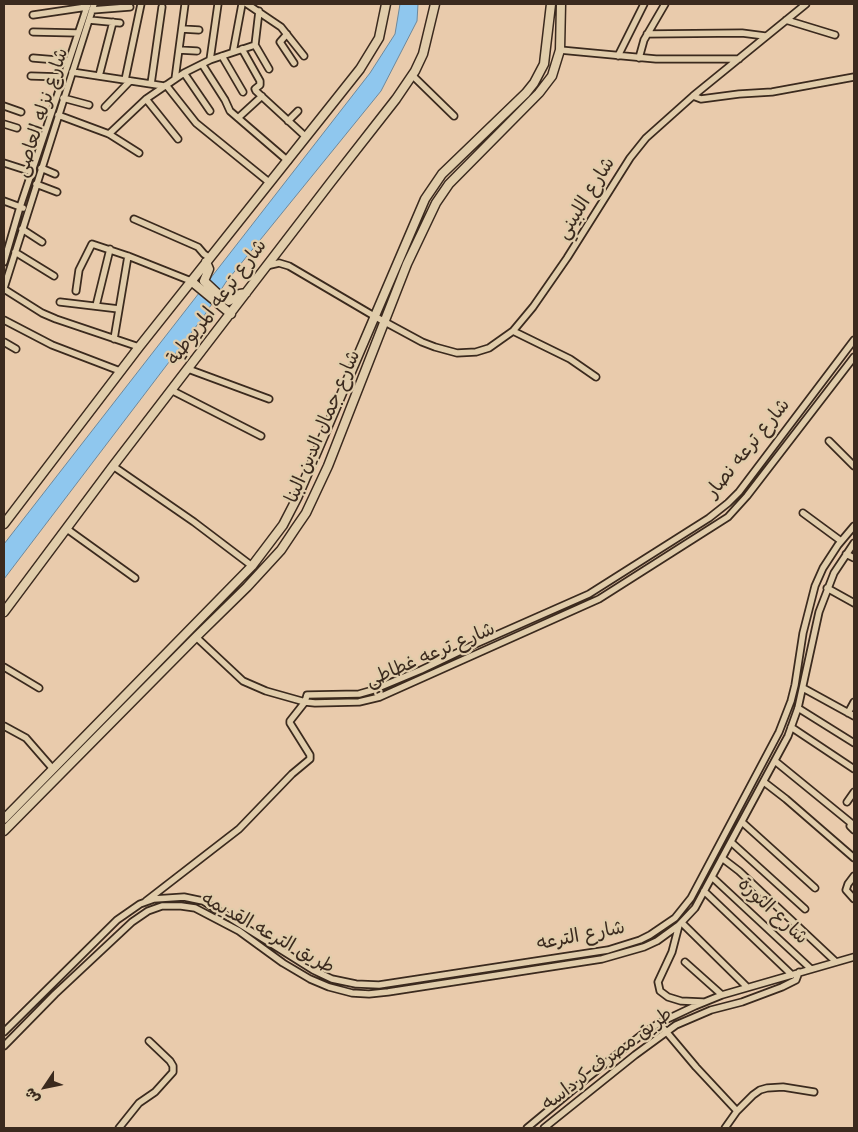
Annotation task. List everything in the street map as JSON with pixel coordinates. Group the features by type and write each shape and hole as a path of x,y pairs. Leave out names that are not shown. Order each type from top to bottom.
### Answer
{"main road":[{"name":"شارع ترعه المريوطية","path":"4,524 139,347 360,69 379,38 386,4"},
{"name":"شارع ترعه المريوطية","path":"4,612 112,466 396,99 412,75 426,46 436,4"},
{"name":"شارع جمال الدين البنا","path":"4,819 252,566 283,525 298,498 425,199 442,174 526,94 534,83 544,64 551,4"},
{"name":"شارع جمال الدين البنا","path":"4,831 196,636 247,587 281,550 306,513 328,466 407,264 441,194 461,171 544,88 552,76 560,50 561,4"},
{"path":"202,286 209,269 208,260"},
{"path":"191,281 228,301 240,294 246,293"},
{"path":"202,286 231,314"}],"street":[{"path":"104,107 127,80 141,4"},
{"path":"175,79 185,4"},
{"path":"210,60 218,4"},
{"path":"233,52 242,4"},
{"path":"247,4 280,26 304,56"},
{"path":"618,56 644,4"},
{"path":"640,58 641,47 665,4"},
{"name":"شارع اللبيني","path":"266,266 279,263 289,266 422,342 457,353 476,352 490,348 513,331 533,307 637,150 658,126 806,4"},
{"path":"33,15 90,6 130,6"},
{"name":"شارع نزله العاصى","path":"4,289 89,20 90,6"},
{"name":"شارع نزله العاصى","path":"4,262 63,77 78,33 90,6"},
{"path":"151,84 162,8"},
{"path":"259,11 255,45 269,69"},
{"path":"89,20 116,23 99,76"},
{"path":"786,20 835,35"},
{"path":"182,29 199,30"},
{"path":"33,32 78,33"},
{"path":"648,34 742,33 765,36"},
{"path":"287,34 280,42 294,63"},
{"path":"109,134 146,99 184,73 210,60 255,45"},
{"path":"242,49 260,80 260,85 255,89 306,137"},
{"path":"179,50 198,51"},
{"path":"560,50 640,58 739,59"},
{"path":"222,56 243,92"},
{"path":"33,58 69,61"},
{"path":"202,64 225,100 227,108 288,161"},
{"path":"72,72 165,85 196,123 270,183"},
{"path":"184,73 210,111"},
{"path":"412,75 454,116"},
{"path":"31,76 63,77"},
{"path":"693,96 701,99 772,92 854,78"},
{"path":"238,118 262,96"},
{"path":"63,98 89,104"},
{"path":"146,99 178,139"},
{"path":"4,106 21,112"},
{"path":"288,120 298,111"},
{"path":"58,115 109,134 139,153"},
{"path":"4,126 17,128"},
{"path":"4,163 32,172"},
{"path":"41,168 55,174"},
{"path":"36,184 57,192"},
{"path":"4,201 28,210"},
{"path":"134,219 198,247 208,260"},
{"path":"22,229 42,242"},
{"path":"76,291 79,270 92,244 110,249 191,281"},
{"path":"96,306 110,249"},
{"path":"15,252 54,276"},
{"path":"114,339 128,256"},
{"path":"4,289 42,313 139,347"},
{"path":"60,302 119,309"},
{"path":"4,320 52,345 120,372"},
{"path":"513,331 570,359 596,377"},
{"name":"شارع ترعه نصار","path":"570,602 598,589 709,518 734,498 854,340"},
{"path":"4,342 16,349"},
{"name":"شارع ترعه نصار","path":"574,610 604,596 734,511 854,357"},
{"path":"188,369 268,399"},
{"path":"171,390 261,436"},
{"path":"829,441 854,466"},
{"path":"112,466 194,522 252,566"},
{"path":"803,513 842,541"},
{"name":"شارع الترعه","path":"194,898 209,904 313,970 332,979 356,984 379,985 608,950 650,935 665,926 682,910 691,898 782,724 795,685 803,633 815,586 823,568 854,526"},
{"path":"67,529 135,578"},
{"path":"703,1002 679,1000 664,994 658,987 659,978 675,943 681,924 704,891 764,782 791,727 798,708 818,612 827,588 854,543"},
{"path":"846,554 854,558"},
{"path":"635,565 640,573"},
{"path":"827,588 854,603"},
{"name":"شارع ترعه غطاطي","path":"306,699 308,694 348,695 373,690 570,602"},
{"name":"شارع ترعه غطاطي","path":"196,636 246,683 266,691 306,699 359,702 380,697 574,610"},
{"path":"4,667 39,688"},
{"path":"802,688 854,716"},
{"path":"145,902 239,829 292,774 310,759 310,755 290,723 306,699"},
{"path":"848,713 854,702"},
{"path":"798,708 854,743"},
{"path":"4,726 26,738 53,768"},
{"path":"791,727 854,768"},
{"path":"775,761 853,824"},
{"path":"764,782 854,858"},
{"path":"847,802 854,792"},
{"path":"742,822 815,888"},
{"path":"731,842 805,909"},
{"path":"722,858 740,871 836,962"},
{"name":"شارع الثورة","path":"712,876 812,969"},
{"path":"854,876 846,890 854,899"},
{"path":"704,891 792,974"},
{"name":"طريق الترعه القديمه","path":"4,1032 128,911 145,902 170,898 194,898"},
{"name":"طريق الترعه القديمه","path":"4,1046 132,922 148,911 162,906 189,906 207,913 232,927 283,963 310,979 347,991 369,994 602,959 644,947 657,941 681,924"},
{"path":"682,910 688,916"},
{"path":"232,927 236,921"},
{"path":"681,924 747,987"},
{"name":"طريق مصرف كرداسه","path":"527,1128 640,1036 659,1024 703,1002 722,995 854,957"},
{"path":"685,962 722,995"},
{"name":"طريق مصرف كرداسه","path":"544,1128 676,1025 700,1014 742,1002 782,987 796,980 799,972"},
{"path":"679,1000 683,1006 681,1013"},
{"path":"659,1024 737,1111"},
{"path":"119,1128 138,1103 155,1092 173,1072 173,1066 170,1061 149,1041"},
{"path":"725,1128 737,1111 760,1090 783,1087 814,1092"}],"water":[{"path":"400,4 418,4 417,21 381,91 226,282 204,316 4,579 4,544 370,73 395,34"}]}
